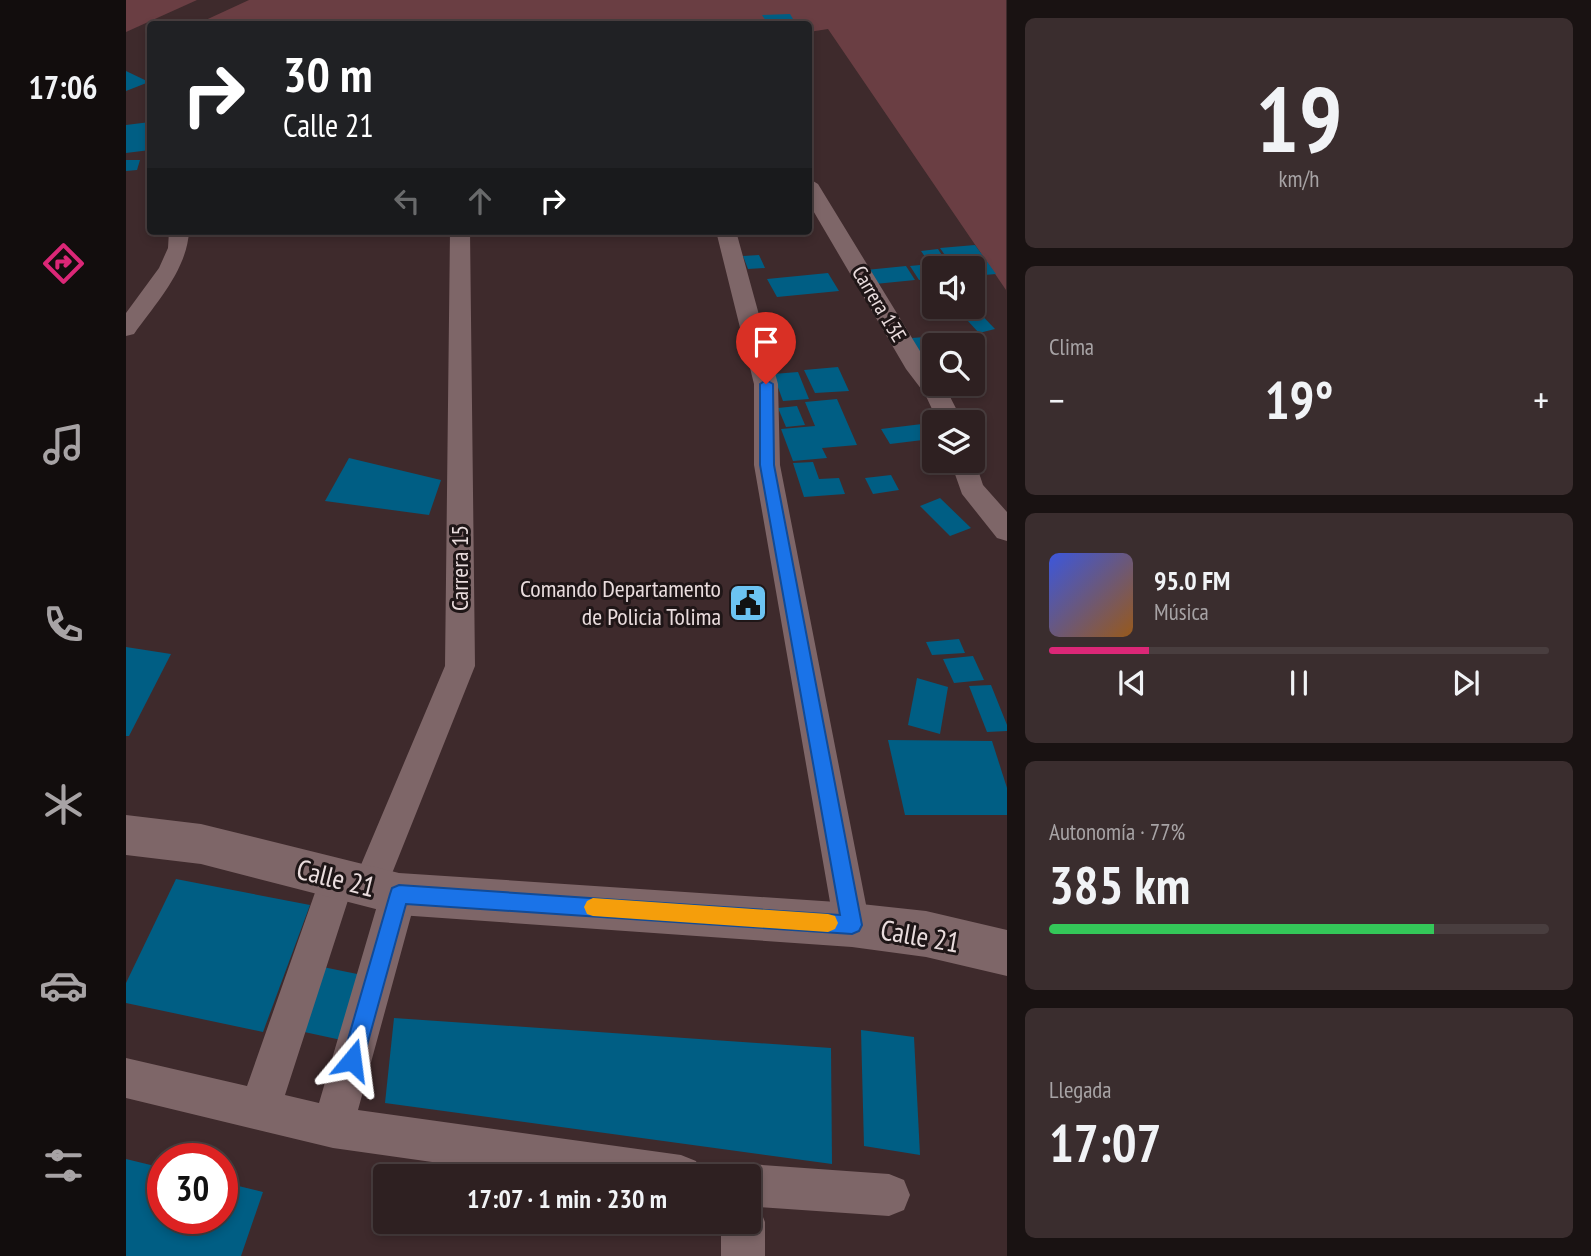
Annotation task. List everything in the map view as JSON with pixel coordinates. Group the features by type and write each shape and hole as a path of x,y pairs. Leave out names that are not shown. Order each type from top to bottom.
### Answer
{"street":[{"name":"Carrera 13E","path":"812,191 944,410"},
{"path":"126,329 169,268 178,248 179,235"},
{"name":"Carrera 15","path":"368,887 460,666 460,235"},
{"path":"727,235 766,384 767,465 852,925"},
{"path":"967,473 971,488 1006,531"},
{"name":"Calle 21","path":"126,835 201,844 368,887 852,925 926,934 1006,953"},
{"path":"259,1111 368,887"},
{"path":"333,1127 368,887"},
{"path":"126,1078 333,1127 596,1164"},
{"path":"761,1186 889,1195"},
{"path":"743,1234 743,1256"}],"shaded area":[{"path":"126,0 197,0 147,21 126,32"},
{"path":"249,0 1006,0 1006,290 828,29 812,32 812,21 204,21"}],"building":[{"path":"790,14 794,21 766,21 762,15"},
{"path":"126,71 147,81 147,83 126,91"},
{"path":"147,122 147,150 126,153 126,125"},
{"path":"126,160 140,160 137,170 126,171"},
{"path":"975,245 983,256 946,256 940,248"},
{"path":"938,249 942,256 924,256 921,251"},
{"path":"759,255 765,268 748,269 743,256"},
{"path":"985,259 996,274 985,275"},
{"path":"922,265 922,280 919,280 910,266"},
{"path":"906,266 915,280 875,284 866,270"},
{"path":"828,273 839,291 777,297 767,279"},
{"path":"966,319 985,319 995,329 979,333"},
{"path":"922,337 922,359 912,338"},
{"path":"838,367 849,391 815,393 804,370"},
{"path":"798,372 809,399 783,401 773,374"},
{"path":"837,399 857,445 822,448 827,458 793,461 781,429 815,426 805,402"},
{"path":"797,406 805,425 786,427 778,408"},
{"path":"922,424 922,440 890,444 881,429"},
{"path":"349,458 441,480 429,515 325,501"},
{"path":"813,462 819,479 839,478 845,494 804,497 793,463"},
{"path":"891,475 899,490 873,494 865,478"},
{"path":"940,498 971,528 950,536 920,506"},
{"path":"959,639 965,653 932,655 926,642"},
{"path":"126,647 171,654 129,736 126,736"},
{"path":"973,656 984,680 954,683 943,659"},
{"path":"917,678 948,687 940,734 908,725"},
{"path":"991,685 1007,731 987,732 969,686"},
{"path":"888,740 992,741 1007,788 1007,815 905,815"},
{"path":"176,879 310,905 263,1032 126,1003 126,983"},
{"path":"318,966 367,976 346,1041 295,1030"},
{"path":"394,1018 831,1048 832,1164 385,1103"},
{"path":"861,1030 914,1037 920,1155 864,1146"},
{"path":"126,1159 147,1164 147,1234 238,1234 238,1186 263,1192 241,1256 126,1256"}],"slow traffic":[{"path":"593,907 828,923"}],"place":[{"name":"Comando Departamento de Policia Tolima","path":"748,603"}],"route":[{"path":"352,1060 399,894 852,925 767,465 766,384"}]}
